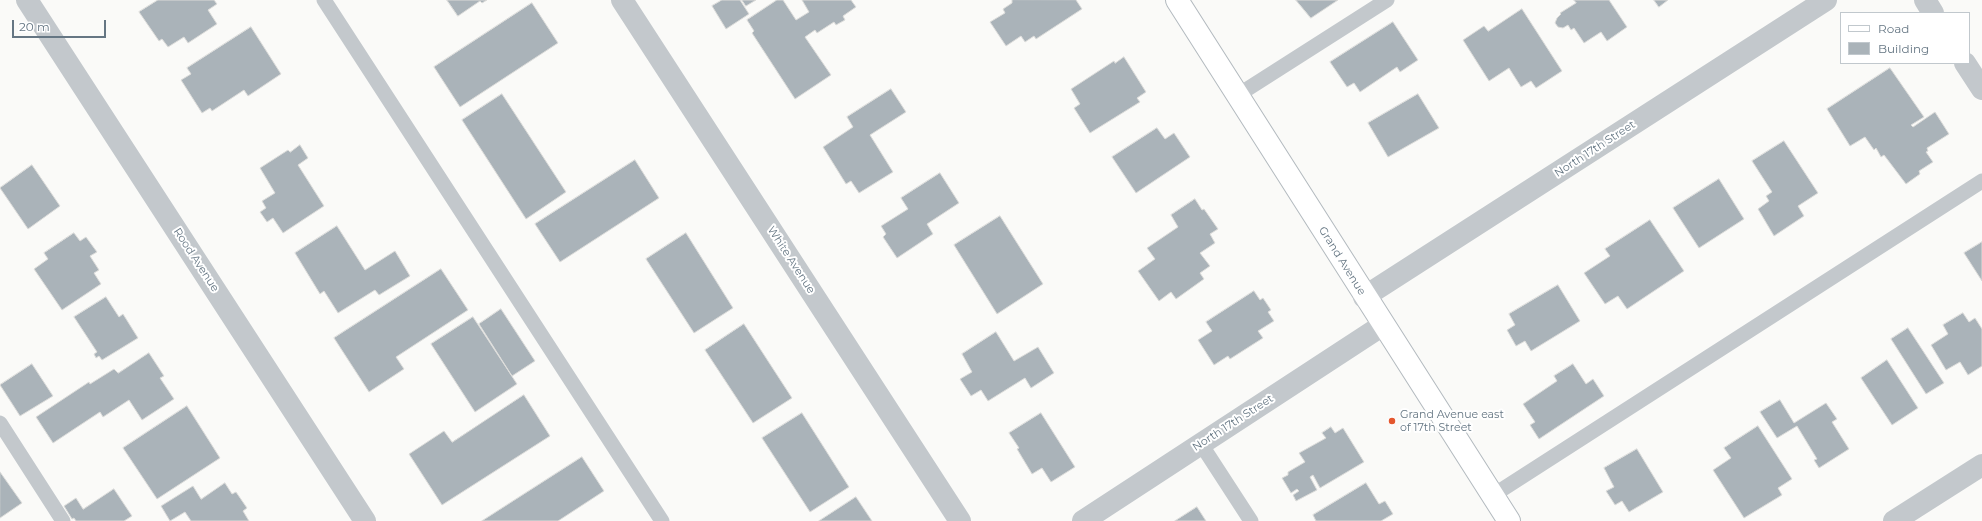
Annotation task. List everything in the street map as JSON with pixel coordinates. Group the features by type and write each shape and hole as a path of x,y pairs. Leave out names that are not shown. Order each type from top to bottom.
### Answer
{"street":[{"name":"Rood Avenue","path":"27,0 365,521"},
{"name":"White Avenue","path":"622,0 960,521"},
{"name":"Grand Avenue","path":"1177,0 1364,297 1509,521"},
{"name":"North 17th Street","path":"1364,297 1826,0"},
{"path":"1925,0 1932,12"},
{"path":"1966,64 1982,89"},
{"name":"North 17th Street","path":"1083,521 1383,325"},
{"path":"1894,521 1982,465"}],"lane":[{"path":"324,0 662,521"},
{"path":"1238,95 1387,0"},
{"path":"1492,496 1982,182"},
{"path":"0,423 63,521"},
{"path":"1201,444 1251,521"}],"building":[{"path":"158,0 214,0 217,4 208,10 217,24 188,43 184,37 168,47 162,39 159,41 139,12"},
{"path":"447,0 487,0 482,3 480,1 458,16"},
{"path":"722,0 740,0 749,14 726,29 712,6"},
{"path":"742,0 756,0 746,6"},
{"path":"777,0 783,0 796,20 809,12 802,0 851,0 856,7 843,16 845,20 836,25 834,22 817,33 815,30 805,37 831,75 795,99 752,33 754,31 747,20"},
{"path":"1012,0 1076,0 1082,9 1036,39 1034,36 1025,42 1021,36 1006,46 990,22 1005,13 1003,9 1012,3"},
{"path":"1296,0 1338,0 1311,18"},
{"path":"1574,0 1609,0 1627,27 1607,41 1601,32 1584,43 1574,28 1571,30 1568,25 1563,28 1558,27 1555,23 1561,14 1560,13 1576,3"},
{"path":"1654,0 1668,0 1659,7"},
{"path":"532,3 558,43 460,107 434,67"},
{"path":"1522,9 1562,71 1536,88 1531,81 1521,87 1509,68 1489,81 1463,40 1484,26 1488,31"},
{"path":"1393,22 1418,60 1400,72 1397,67 1360,92 1354,83 1347,87 1330,62"},
{"path":"251,27 281,74 248,96 244,90 212,111 210,108 202,113 181,80 191,74 187,68"},
{"path":"1124,57 1146,92 1137,98 1140,102 1090,133 1074,108 1080,104 1071,89 1114,61 1115,63"},
{"path":"1890,68 1924,117 1911,125 1913,127 1935,112 1949,134 1927,148 1928,151 1926,152 1933,162 1919,171 1920,174 1906,184 1884,155 1881,157 1876,148 1874,150 1865,137 1850,146 1827,109"},
{"path":"891,89 906,112 870,135 893,172 859,193 851,181 846,184 823,147 853,127 847,117"},
{"path":"502,94 566,192 526,219 462,120"},
{"path":"1418,94 1439,128 1388,157 1368,123"},
{"path":"1157,128 1165,139 1174,133 1190,157 1136,193 1112,157"},
{"path":"1784,141 1818,193 1798,206 1804,216 1774,236 1758,209 1769,201 1766,196 1772,192 1752,161"},
{"path":"300,145 308,158 298,165 324,206 283,233 273,218 267,222 260,212 266,208 262,201 275,193 260,168 288,150 290,152"},
{"path":"635,160 659,198 560,262 535,224"},
{"path":"32,165 60,206 28,229 0,188"},
{"path":"940,173 959,203 927,224 933,234 897,258 883,237 886,234 881,226 908,209 901,198"},
{"path":"1719,179 1744,219 1699,248 1673,208"},
{"path":"1195,199 1218,229 1210,234 1215,243 1200,253 1210,266 1200,273 1204,279 1176,299 1171,292 1159,301 1138,271 1155,259 1147,248 1178,227 1171,215"},
{"path":"1000,216 1043,284 997,314 954,245"},
{"path":"1650,220 1684,271 1627,309 1618,296 1605,304 1584,273 1610,256 1605,249"},
{"path":"337,226 365,270 395,251 410,276 379,295 375,290 338,313 324,291 320,294 295,253"},
{"path":"74,233 80,241 86,237 97,252 90,256 99,270 94,273 101,284 62,310 34,269 48,259 44,253"},
{"path":"686,233 733,308 694,333 646,259"},
{"path":"1982,242 1982,281 1964,253"},
{"path":"441,269 468,310 396,357 404,369 369,392 334,338"},
{"path":"1558,285 1580,321 1531,351 1525,341 1516,346 1507,330 1515,325 1509,314"},
{"path":"1254,291 1260,300 1263,298 1271,310 1268,312 1274,321 1258,331 1263,338 1230,359 1228,356 1214,365 1198,340 1212,331 1206,322"},
{"path":"106,297 119,317 123,314 138,338 102,360 99,356 96,358 94,354 97,352 74,317"},
{"path":"501,309 535,361 512,376 479,324"},
{"path":"1963,313 1969,322 1975,318 1982,329 1982,366 1968,375 1960,362 1946,370 1931,345 1948,334 1943,325"},
{"path":"473,317 517,384 475,412 431,344"},
{"path":"744,324 792,398 753,423 705,350"},
{"path":"1908,328 1944,383 1926,394 1891,339"},
{"path":"996,332 1014,361 1038,347 1054,373 1031,388 1025,378 988,401 981,390 971,396 960,379 972,372 962,354"},
{"path":"149,353 164,376 160,378 174,399 142,420 129,400 103,417 100,412 53,443 36,417 89,382 90,384 114,369 118,373"},
{"path":"1887,360 1918,408 1892,425 1861,378"},
{"path":"32,364 53,396 20,416 0,385"},
{"path":"1573,364 1586,384 1593,379 1604,396 1539,439 1530,425 1535,422 1523,404 1557,381 1554,376"},
{"path":"524,395 550,436 442,505 409,454 444,431 452,442"},
{"path":"1780,400 1794,423 1826,403 1837,419 1832,422 1849,449 1819,468 1814,460 1817,459 1797,426 1777,438 1760,412"},
{"path":"187,406 220,458 157,499 123,448"},
{"path":"802,413 849,487 810,512 762,438"},
{"path":"1041,413 1075,467 1051,482 1042,468 1032,474 1017,449 1019,448 1009,433"},
{"path":"1758,426 1792,479 1778,488 1782,495 1744,518 1713,470 1731,458 1724,448"},
{"path":"1331,427 1335,433 1343,428 1364,462 1320,488 1313,475 1310,477 1317,490 1296,501 1293,495 1299,491 1297,489 1291,493 1282,478 1288,475 1288,472 1305,462 1299,453 1326,438 1322,433"},
{"path":"1637,449 1663,492 1629,512 1622,501 1615,505 1606,491 1614,487 1604,468"},
{"path":"582,457 604,491 558,521 482,521"},
{"path":"0,472 22,503 0,518"},
{"path":"225,483 232,494 236,492 247,508 243,511 249,521 191,521 185,512 170,521 161,506 193,486 201,499"},
{"path":"1366,483 1379,504 1385,501 1393,514 1381,521 1316,521 1313,515"},
{"path":"114,489 132,516 124,521 76,521 74,518 72,519 64,506 76,498 83,509"},
{"path":"856,497 872,521 819,521"},
{"path":"1197,507 1206,521 1175,521"}],"place":[{"name":"Grand Avenue east of 17th Street","path":"1392,421"}]}
